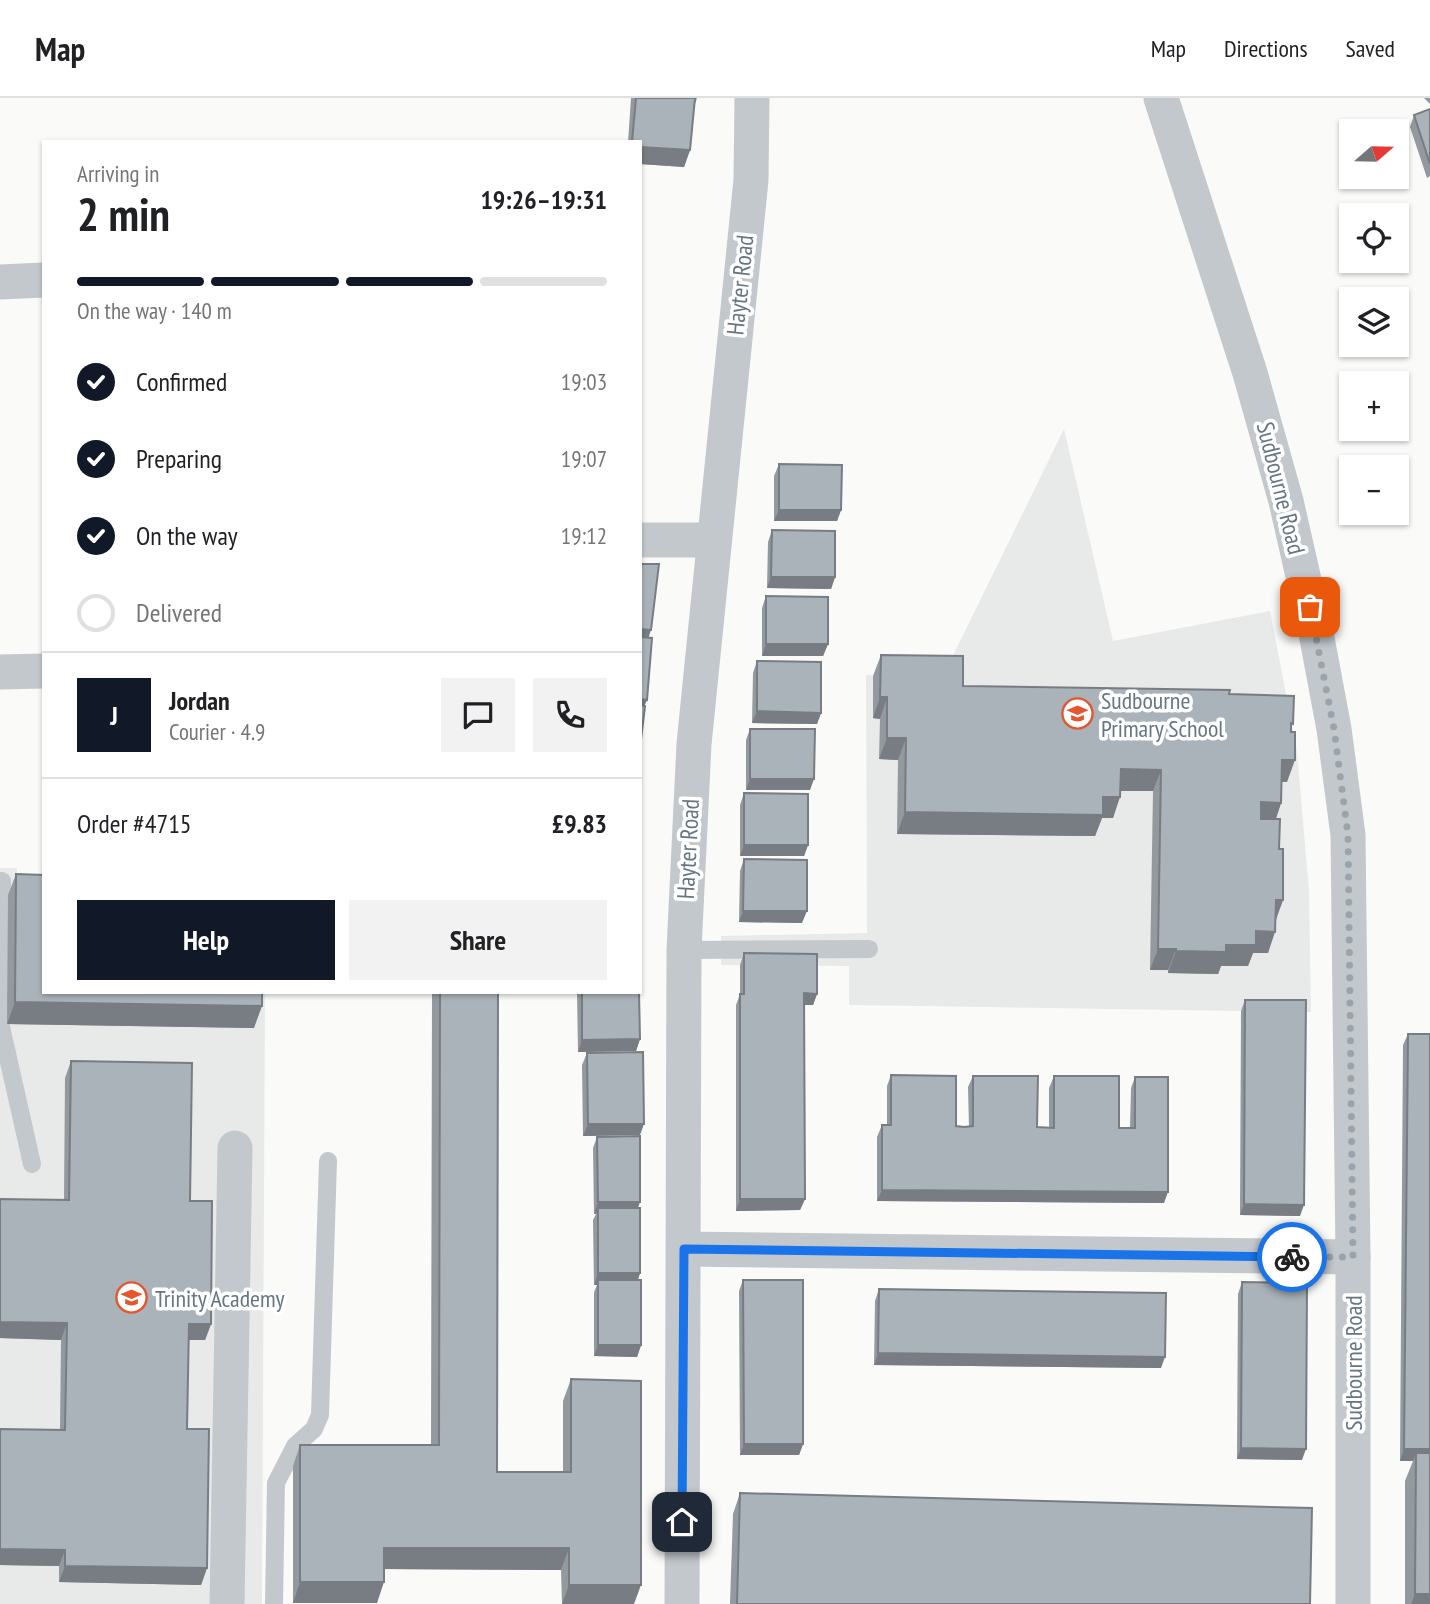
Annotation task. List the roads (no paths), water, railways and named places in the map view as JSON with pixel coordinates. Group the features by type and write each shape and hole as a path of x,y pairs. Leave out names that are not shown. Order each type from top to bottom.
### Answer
{"street":[{"name":"Hayter Road","path":"682,1604 684,950 694,744 751,180 752,98"},
{"name":"Sudbourne Road","path":"1161,98 1250,373 1286,501 1316,633 1334,729 1348,835 1353,1257 1353,1604"},
{"path":"0,282 42,280"},
{"path":"642,540 713,540"},
{"path":"0,671 42,671"},
{"path":"227,1604 234,1148"},
{"path":"684,1249 1353,1257"}],"lane":[{"path":"0,881 1,1027 32,1164"},
{"path":"684,950 869,949"},
{"path":"274,1604 276,1483 295,1446 314,1429 320,1415 328,1161"}],"place":[{"name":"Sudbourne Primary School","path":"1078,714"},
{"name":"Trinity Academy","path":"132,1298"}]}
